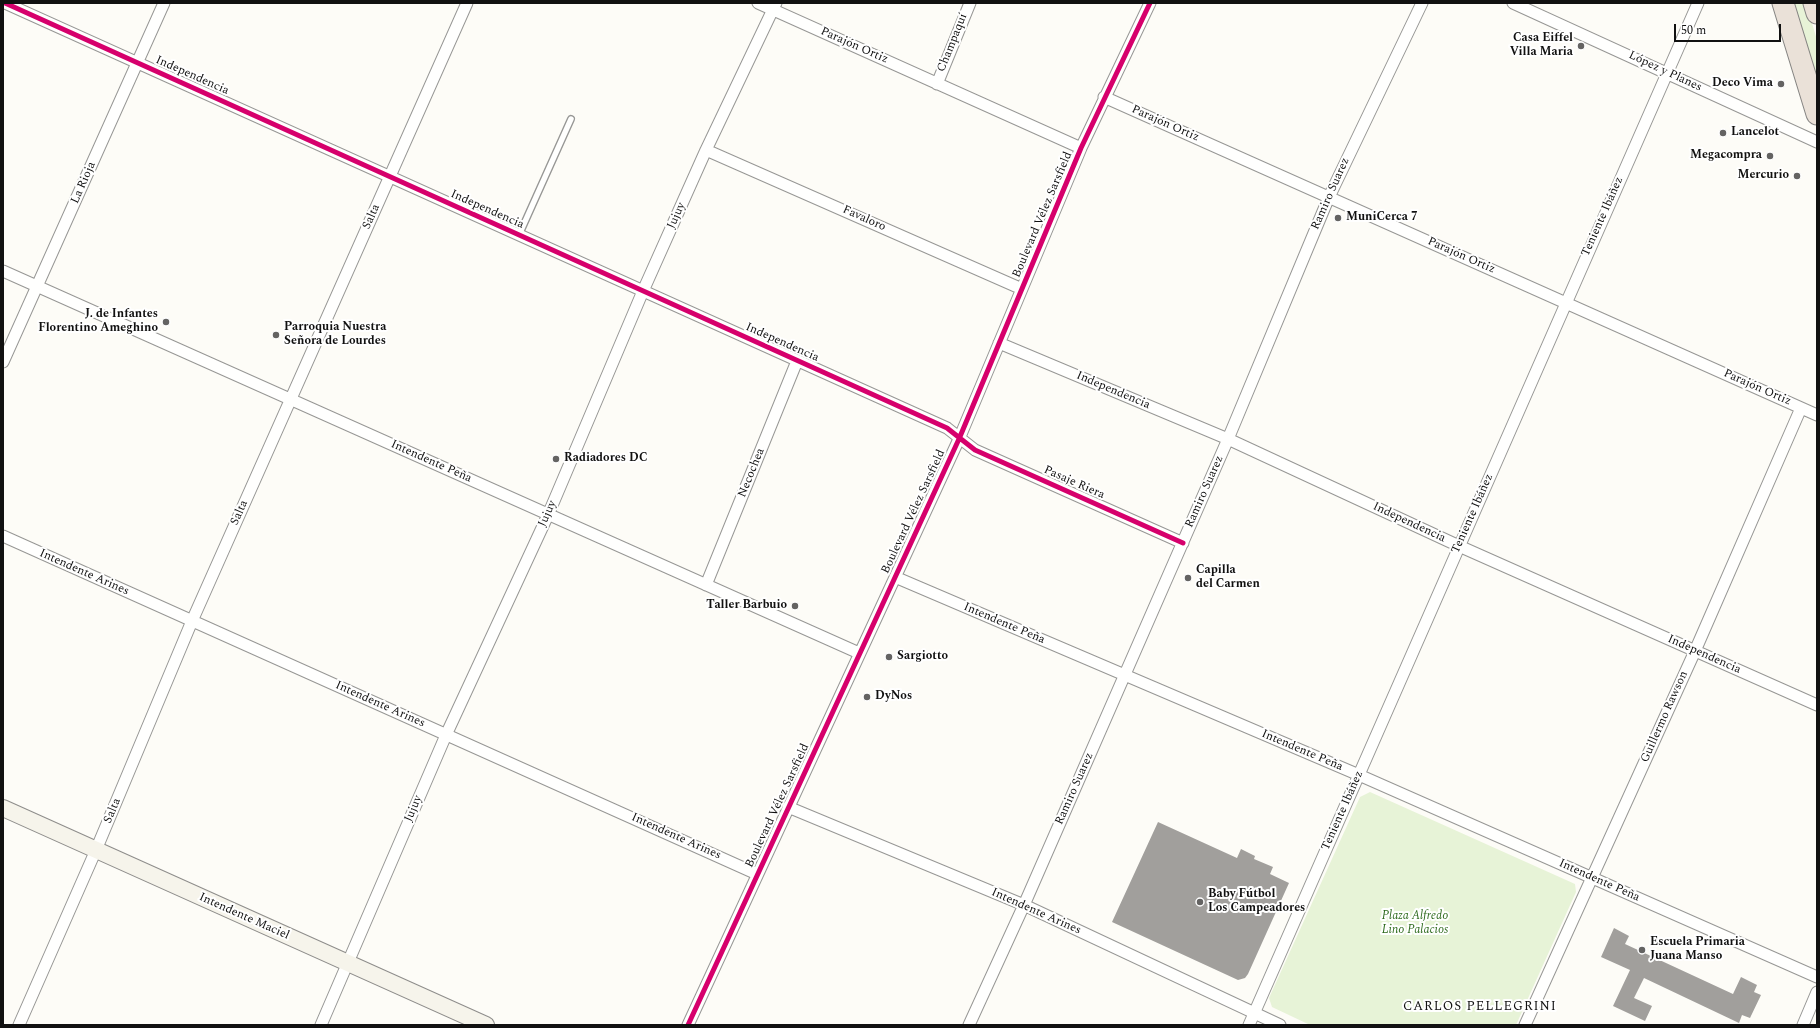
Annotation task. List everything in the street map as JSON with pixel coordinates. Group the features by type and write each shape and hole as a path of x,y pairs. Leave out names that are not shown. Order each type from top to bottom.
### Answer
{"highway":[{"path":"1784,3 1817,114"},
{"path":"1814,3 1817,13"}],"main road":[{"name":"Intendente Maciel","path":"3,808 486,1025"}],"street":[{"name":"La Rioja","path":"3,362 164,3"},
{"name":"Salta","path":"19,1025 96,850 192,621 467,3"},
{"name":"Parajón Ortiz","path":"758,3 775,6 937,84 1081,148"},
{"name":"Champaquí","path":"937,84 970,3"},
{"name":"Boulevard Vélez Sarsfield","path":"688,1025 959,439 1081,148 1150,3"},
{"name":"Ramiro Suarez","path":"969,1025 1024,905 1183,543 1329,197 1422,3"},
{"name":"López y Planes","path":"1513,3 1817,142"},
{"name":"Teniente Ibáñez","path":"1250,1025 1565,303 1698,3"},
{"name":"Independencia","path":"10,4 947,428 959,439"},
{"name":"Jujuy","path":"320,1025 348,964 446,735 548,515 643,291 706,150 775,6"},
{"name":"Parajón Ortiz","path":"1104,97 1817,415"},
{"name":"Favaloro","path":"706,150 1022,289"},
{"name":"Intendente Peña","path":"3,271 859,653"},
{"name":"Independencia","path":"999,343 1228,439 1459,546 1817,705"},
{"name":"Necochea","path":"706,585 797,361"},
{"name":"Guillermo Rawson","path":"1525,1025 1593,879 1695,651 1801,408"},
{"name":"Pasaje Riera","path":"959,439 975,450 1183,543"},
{"name":"Intendente Arines","path":"3,536 757,874"},
{"name":"Intendente Peña","path":"895,577 1359,775 1817,978"},
{"name":"Intendente Arines","path":"788,807 1024,905 1280,1025"},
{"path":"1803,1025 1817,992"}],"lane":[{"path":"519,235 571,119"}],"green space":[{"path":"1791,3 1806,3 1817,40 1817,91"},
{"name":"Plaza Alfredo Lino Palacios","path":"1370,792 1575,884 1576,892 1516,1025 1310,1025 1272,1007 1269,998 1360,797"}],"building":[{"name":"Baby Fútbol Los Campeadores","path":"1158,822 1237,858 1241,849 1255,856 1254,859 1273,867 1270,874 1289,883 1245,978 1238,980 1112,922"},
{"path":"1614,928 1629,936 1625,944 1733,994 1741,977 1757,985 1754,992 1761,995 1750,1018 1742,1015 1739,1023 1644,978 1634,998 1652,1006 1645,1021 1613,1006 1630,970 1601,957"}],"cycle path":[{"path":"5,3 947,428 975,450 1183,543"},
{"path":"688,1025 959,439 1081,148 1150,3"}],"place":[{"name":"Casa Eiffel Villa Maria","path":"1581,46"},
{"name":"Deco Vima","path":"1781,84"},
{"name":"Lancelot","path":"1723,133"},
{"name":"Megacompra","path":"1770,156"},
{"name":"Mercurio","path":"1797,176"},
{"name":"MuniCerca 7","path":"1338,218"},
{"name":"J. de Infantes Florentino Ameghino","path":"166,322"},
{"name":"Parroquia Nuestra Señora de Lourdes","path":"276,335"},
{"name":"Radiadores DC","path":"556,459"},
{"name":"Capilla del Carmen","path":"1188,578"},
{"name":"Taller Barbuio","path":"795,606"},
{"name":"Sargiotto","path":"889,657"},
{"name":"DyNos","path":"867,697"},
{"name":"Baby Fútbol Los Campeadores","path":"1200,902"},
{"name":"Escuela Primaria Juana Manso","path":"1642,950"}],"district":[{"name":"CARLOS PELLEGRINI","path":"1480,1007"}]}
